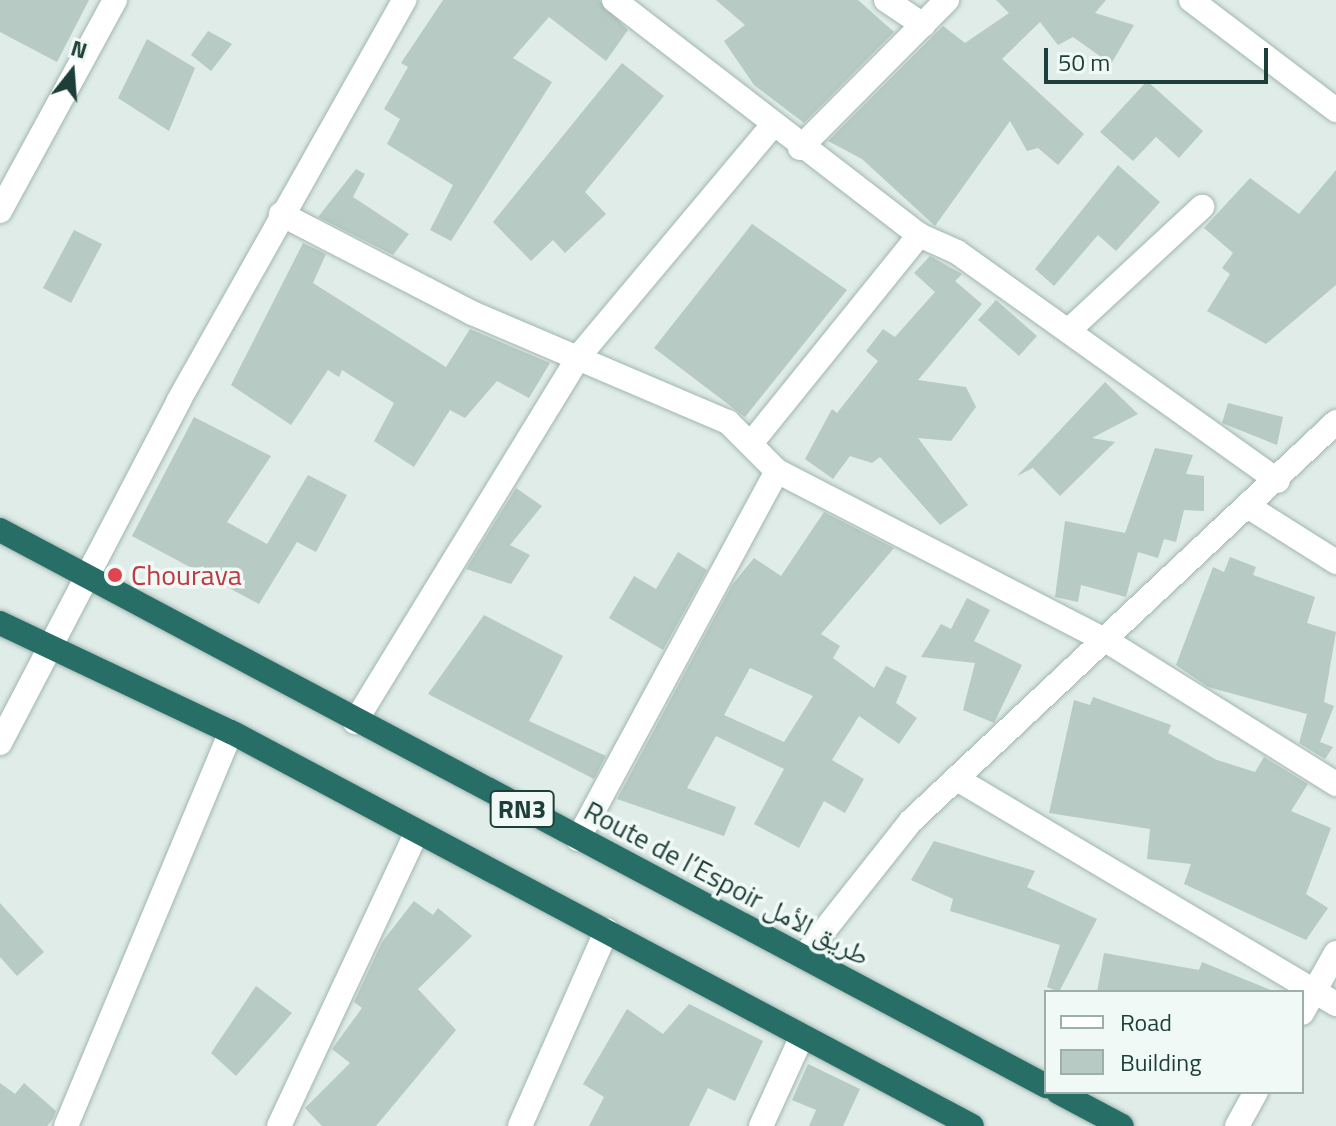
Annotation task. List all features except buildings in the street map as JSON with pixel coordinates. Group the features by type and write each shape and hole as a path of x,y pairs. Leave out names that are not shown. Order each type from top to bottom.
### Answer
{"highway":[{"name":"Route de l’Espoir طريق الأمل","path":"0,530 90,574 355,722 1044,1085"},
{"name":"RN3","path":"0,623 50,650 231,732 416,834 607,930 968,1125"},
{"path":"1062,1094 1122,1126"}],"street":[{"path":"0,211 115,0"},
{"path":"0,743 281,214 404,0"},
{"path":"614,0 800,148 919,235 957,252 1278,481"},
{"path":"886,0 923,25"},
{"path":"800,148 947,0"},
{"path":"1191,0 1336,110"},
{"path":"355,722 579,356 772,126"},
{"path":"1068,331 1202,207"},
{"path":"281,214 431,294 700,407 753,441 777,471 1107,641 1336,784"},
{"path":"753,441 919,235"},
{"path":"804,956 911,821 1278,481 1336,422"},
{"path":"578,839 777,471"},
{"path":"1249,507 1336,562"},
{"path":"66,1126 231,732"},
{"path":"957,779 1336,1004"},
{"path":"279,1126 416,834"},
{"path":"520,1126 607,930"},
{"path":"1304,1010 1336,953"},
{"path":"761,1126 802,1036"},
{"path":"1237,1126 1255,1094"}],"place":[{"name":"Chourava","path":"115,575"}]}
